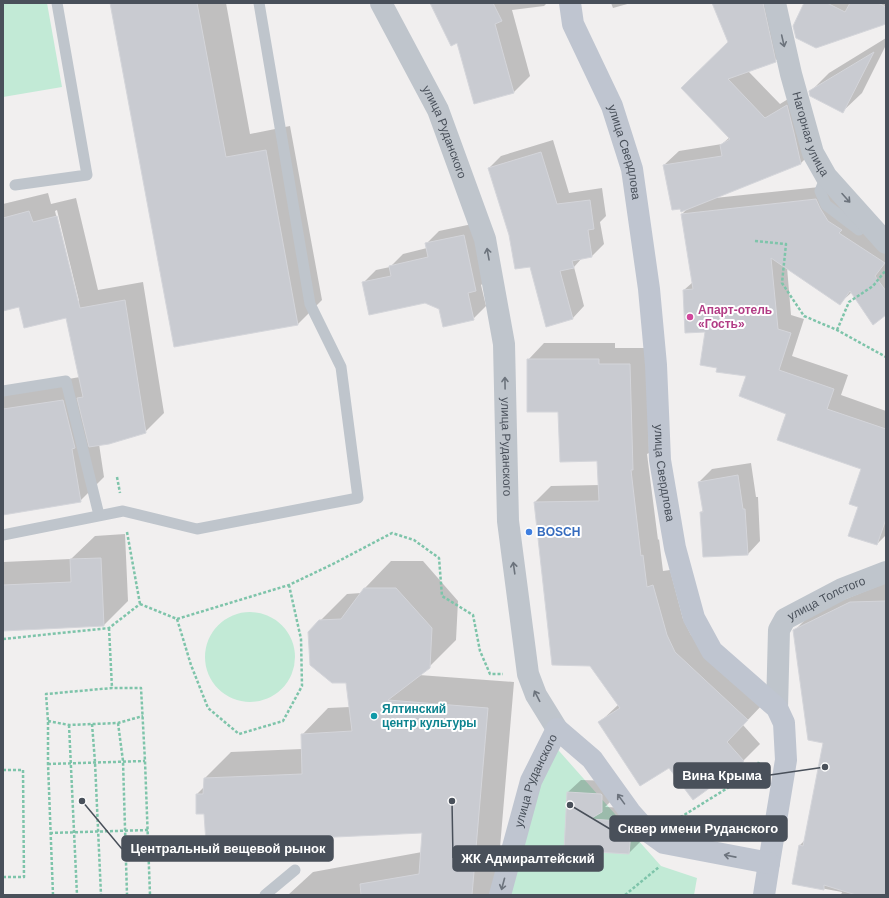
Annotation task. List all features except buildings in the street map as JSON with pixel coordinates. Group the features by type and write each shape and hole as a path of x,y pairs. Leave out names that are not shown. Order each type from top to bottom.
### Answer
{"main road":[{"name":"улица Свердлова","path":"572,13 612,106 632,169 649,290 656,365 660,460 675,548 694,618 712,651 777,708 784,723 786,760 764,895"},
{"path":"557,729 592,759 630,812 646,830 664,843 769,863"},
{"name":"улица Руданского","path":"500,895 531,781 557,729"}],"street":[{"name":"улица Руданского","path":"381,3 438,110 485,239 504,344 508,521 528,674 536,695 557,729"},
{"name":"Нагорная улица","path":"775,3 791,74 813,153 826,176 886,243"},
{"name":"улица Толстого","path":"777,708 779,630 785,619 842,589 886,571"}],"lane":[{"path":"14,185 87,175 57,3"},
{"path":"3,535 123,511 197,529 358,498 341,367 310,304 259,3"},
{"path":"826,176 820,191 826,205 859,230"},
{"path":"3,391 66,381 99,516"},
{"path":"265,895 295,870"}],"path":[{"path":"754,241 786,244 782,283 804,316 837,330 886,357"},
{"path":"837,330 849,302 873,286 886,270"},
{"path":"117,477 140,604"},
{"path":"140,604 177,619 289,585 392,533 414,540 439,558 442,596 473,614 480,651 490,674 528,674"},
{"path":"177,619 191,664 208,708 239,734 283,721 302,686 301,639 289,585"},
{"path":"3,640 109,628 140,604"},
{"path":"109,628 112,688"},
{"path":"52,895 46,694 112,688 141,688 146,761 150,895"},
{"path":"48,721 69,725 118,723 143,716"},
{"path":"118,723 123,761 127,895"},
{"path":"92,724 101,895"},
{"path":"69,725 77,895"},
{"path":"625,895 661,866 664,843 670,823 755,771 761,758"},
{"path":"48,764 146,761"},
{"path":"3,770 23,770 24,877 3,877"},
{"path":"50,833 148,830"}],"green space":[{"path":"3,3 47,3 62,87 3,97"},
{"path":"250,612 267,616 282,625 291,640 295,657 291,674 282,689 267,698 250,702 233,698 218,689 209,674 205,657 209,640 218,625 233,616"},
{"path":"552,743 661,866 697,878 694,895 507,895"}],"place":[{"name":"Апарт-отель «Гость»","path":"690,317"},
{"name":"BOSCH","path":"529,532"},
{"name":"Ялтинский центр культуры","path":"374,716"},
{"name":"Вина Крыма","path":"825,767"},
{"name":"Центральный вещевой рынок","path":"82,801"},
{"name":"ЖК Адмиралтейский","path":"452,801"},
{"name":"Сквер имени Руданского","path":"570,805"}]}
